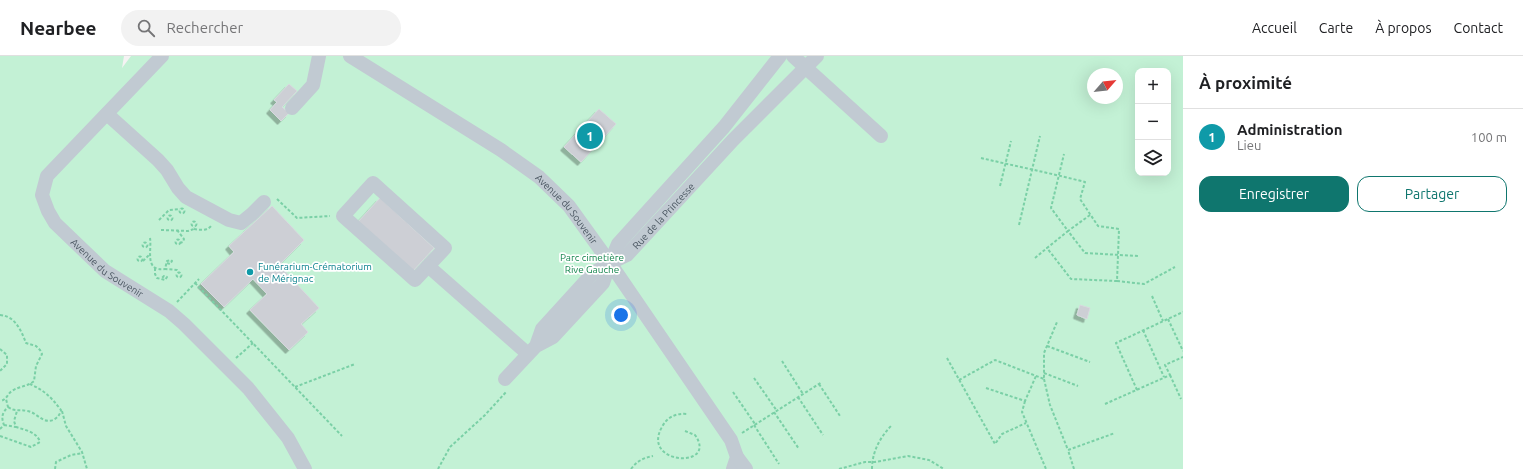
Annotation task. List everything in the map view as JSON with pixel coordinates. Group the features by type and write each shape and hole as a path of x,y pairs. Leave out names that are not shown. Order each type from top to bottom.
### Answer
{"lane":[{"name":"Avenue du Souvenir","path":"162,56 47,176 42,190 44,204 55,223 105,271 169,311 248,388 288,438 306,469"},
{"path":"292,108 313,85 319,56"},
{"name":"Avenue du Souvenir","path":"350,56 501,150 539,177 569,206 610,263 731,440 735,463 746,469"},
{"name":"Rue de la Princesse","path":"610,263 618,244 724,127 780,56"},
{"path":"793,56 881,136"},
{"name":"Rue de la Princesse","path":"610,263 627,255 733,140 817,56"},
{"path":"107,114 158,160 186,197 229,220 241,223 264,202"},
{"path":"373,183 445,248 415,280 344,216 373,183"},
{"path":"505,379 532,350 553,338 603,283 610,263"},
{"path":"428,266 532,350"}],"path":[{"path":"1019,225 1040,136"},
{"path":"1000,186 1011,141"},
{"path":"1064,154 1051,208 1085,253 1138,256"},
{"path":"981,158 1085,182 1080,200 1090,215 1098,226 1119,229 1116,281"},
{"path":"264,202 275,197 297,218 344,216"},
{"path":"159,220 169,210 181,209"},
{"path":"169,210 170,216"},
{"path":"1035,258 1090,215"},
{"path":"161,230 188,231 194,228 203,230 212,225 211,222"},
{"path":"176,230 184,239 183,242 180,243"},
{"path":"142,261 149,255 151,248 150,238"},
{"path":"147,246 151,248"},
{"path":"1047,248 1071,280 1116,281 1144,284 1175,267"},
{"path":"149,255 155,268 154,274 157,278 162,278"},
{"path":"165,269 167,262"},
{"path":"155,268 160,270 176,270 179,273"},
{"path":"169,311 199,280"},
{"path":"195,283 342,436"},
{"path":"1152,296 1163,321"},
{"path":"1137,390 1116,343 1183,312"},
{"path":"0,314 15,322 20,328 26,343 36,346 42,354 36,366 34,381 11,391 6,399 0,401"},
{"path":"1168,319 1183,351"},
{"path":"1056,322 1044,353 1044,379 1050,405 1074,469"},
{"path":"1143,330 1164,377"},
{"path":"227,367 253,343"},
{"path":"1047,346 1090,362"},
{"path":"0,371 7,364 7,354 1,350"},
{"path":"1181,399 1165,365 1183,357"},
{"path":"947,358 994,444 1002,434 1026,423"},
{"path":"959,380 995,360 1044,379"},
{"path":"782,362 803,394"},
{"path":"295,387 355,364"},
{"path":"1044,373 1078,386"},
{"path":"1105,404 1170,375"},
{"path":"1036,376 1022,412 1046,469"},
{"path":"754,378 799,449"},
{"path":"438,469 450,447 485,415 508,390 505,379"},
{"path":"731,440 822,382"},
{"path":"30,384 43,390 61,410 65,417 66,426 83,453 87,469"},
{"path":"819,384 840,416"},
{"path":"986,388 1025,401"},
{"path":"733,392 779,464"},
{"path":"798,397 823,435"},
{"path":"6,399 8,407"},
{"path":"8,407 18,411 27,410 44,421 50,421 56,418 61,410"},
{"path":"4,425 2,414 8,407"},
{"path":"16,427 14,421 18,411"},
{"path":"668,459 663,454 659,445 658,434 662,426 669,418 679,414 687,414"},
{"path":"0,436 31,447 40,442 38,436 35,434 16,427 4,425"},
{"path":"0,429 4,425"},
{"path":"872,469 872,462 876,449 883,434 892,425"},
{"path":"685,431 695,435 700,445 700,452 696,459"},
{"path":"1068,450 1115,433"},
{"path":"54,469 56,462 71,455 83,453"},
{"path":"630,469 635,463 644,458 653,456"},
{"path":"839,469 865,462 908,456 929,460 944,469"}],"green space":[{"name":"Parc cimetière Rive Gauche","path":"0,56 124,56 122,68 131,56 1183,56 1183,469 0,469"}],"building":[{"path":"289,84 297,91 282,107 289,113 281,121 270,110 277,102 274,100"},
{"path":"599,109 616,124 581,162 564,147"},
{"path":"380,198 434,248 412,272 358,222"},
{"name":"Funérarium-Crématorium de Mérignac","path":"272,206 304,240 279,265 319,308 301,324 308,332 289,350 250,310 267,294 253,279 224,307 201,284 234,252 229,246"},
{"path":"1080,305 1090,308 1087,319 1077,315"}],"place":[{"name":"Administration","path":"590,136"},
{"name":"Funérarium-Crématorium de Mérignac","path":"250,272"}]}
